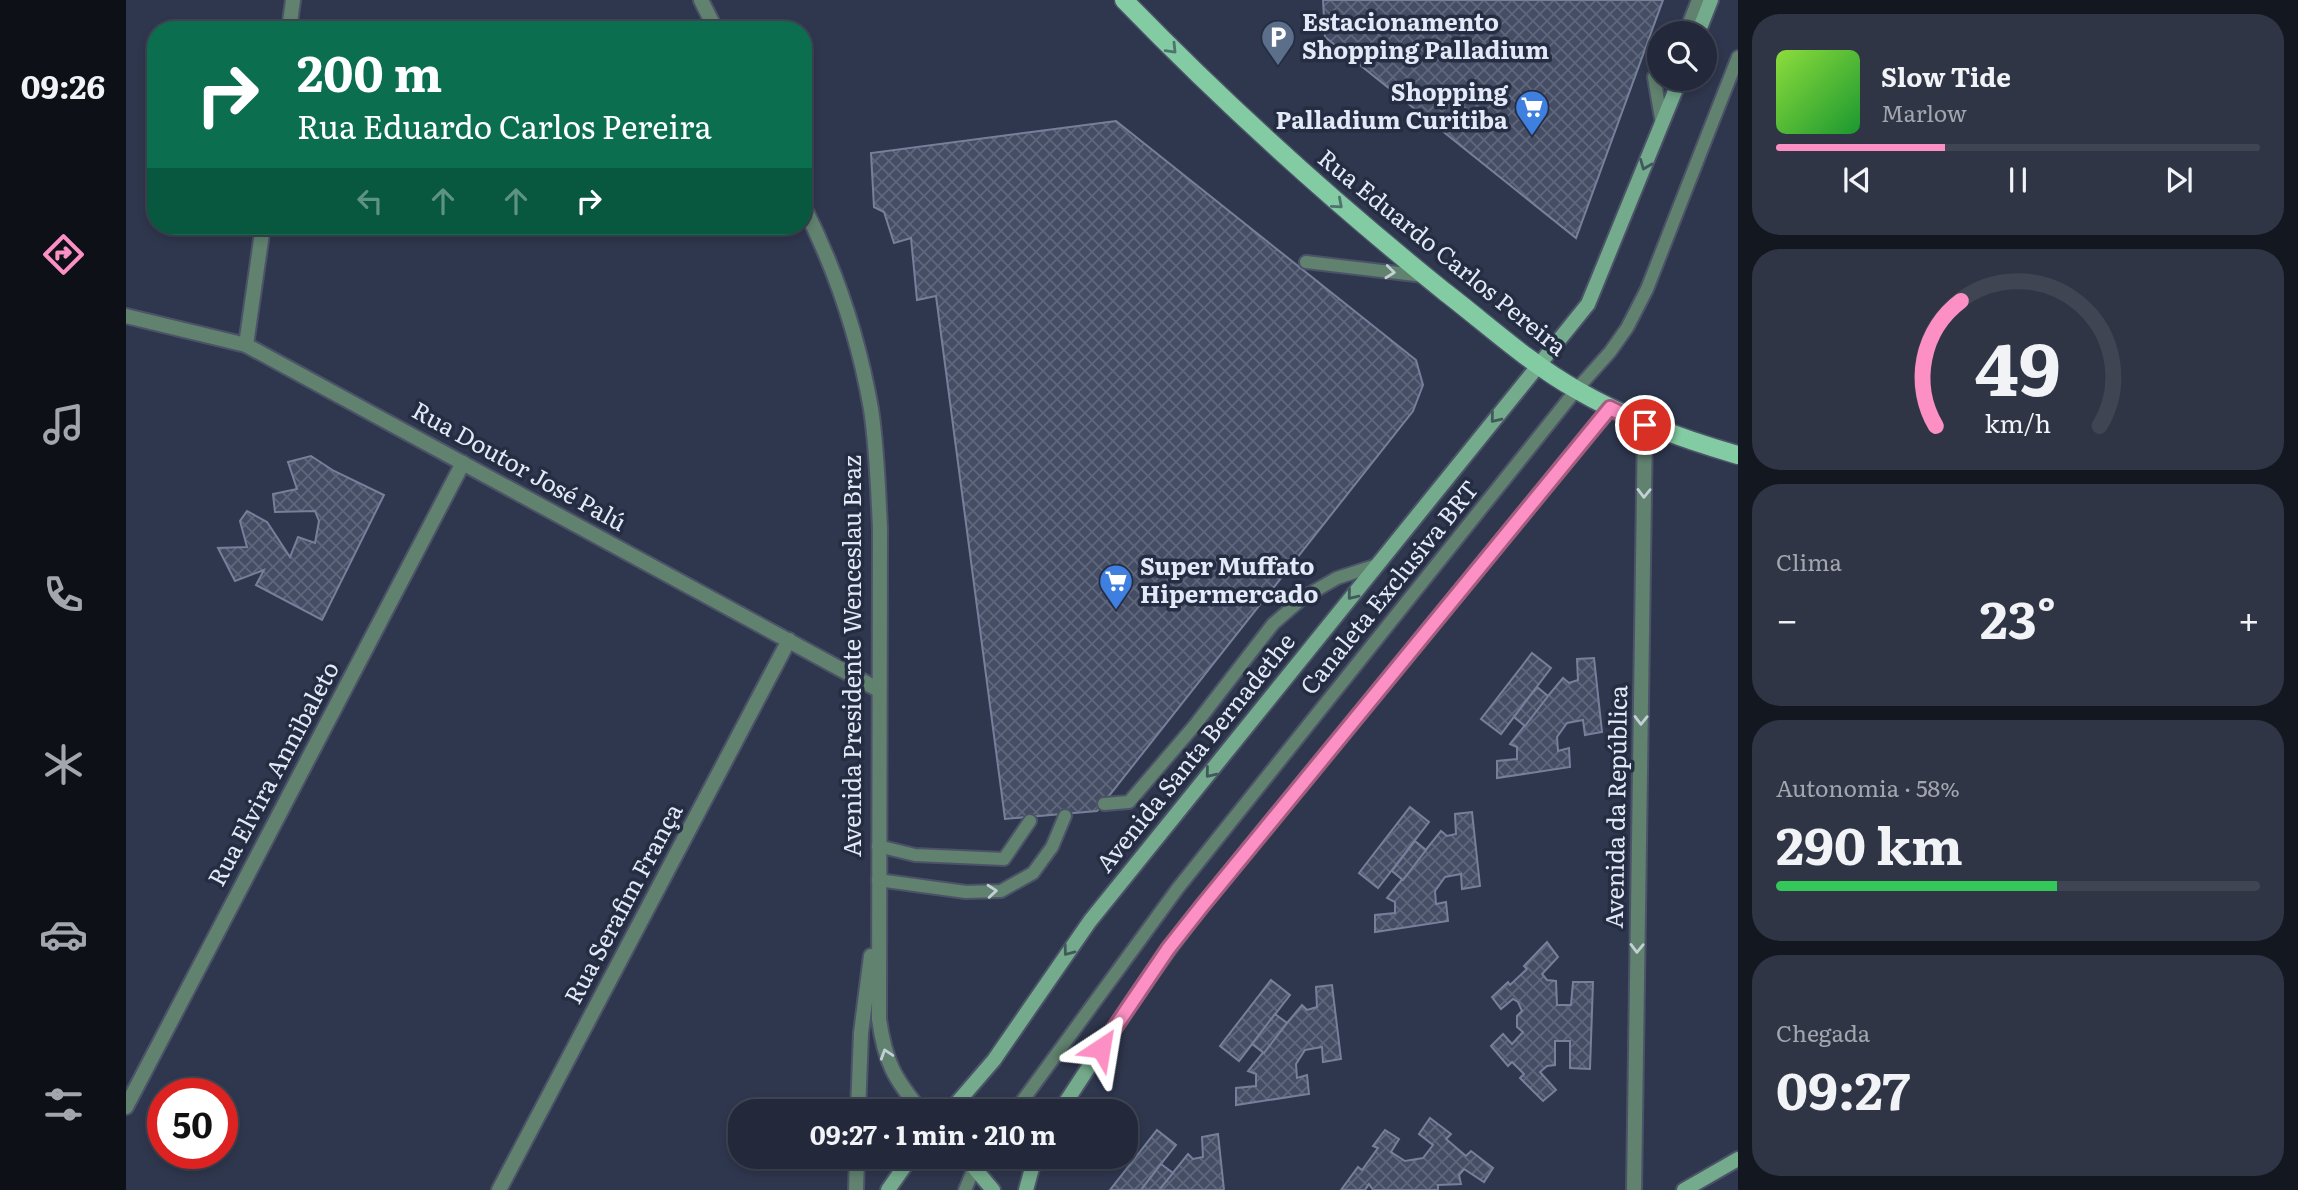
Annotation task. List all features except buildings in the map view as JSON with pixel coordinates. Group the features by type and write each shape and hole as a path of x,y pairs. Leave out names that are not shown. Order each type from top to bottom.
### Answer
{"main road":[{"name":"Rua Eduardo Carlos Pereira","path":"1124,0 1178,56 1305,175 1425,276 1538,365 1576,390 1645,425 1738,455"},
{"path":"1703,21 1711,0"},
{"name":"Avenida Santa Bernadethe","path":"960,1099 994,1060 1090,921 1588,304 1675,91"},
{"path":"1068,1099 1176,938 1610,408"},
{"path":"1684,1190 1738,1159"},
{"path":"888,1190 903,1169"},
{"path":"980,1169 993,1190"},
{"path":"1026,1190 1032,1169"}],"street":[{"path":"290,21 293,0"},
{"path":"701,0 712,21"},
{"name":"Avenida Presidente Wenceslau Braz","path":"812,225 830,266 847,316 871,410 880,528 877,909 879,1019 883,1049 894,1075 912,1099"},
{"path":"246,345 262,235"},
{"name":"Rua Doutor José Palú","path":"126,316 246,345 879,690"},
{"name":"Avenida da República","path":"1634,1190 1645,425"},
{"name":"Rua Elvira Annibaleto","path":"126,1107 463,463"},
{"name":"Rua Serafim França","path":"499,1190 789,640"},
{"name":"Avenida Presidente Wenceslau Braz","path":"858,1099 861,1033 877,909"},
{"path":"856,1190 857,1169"}],"lane":[{"path":"1690,21 1698,0"},
{"name":"Canaleta Exclusiva BRT","path":"1024,1099 1178,888 1627,328 1647,289 1738,57"},
{"path":"1656,91 1662,124"},
{"path":"1306,262 1425,276"},
{"path":"1104,804 1129,802 1195,725 1273,624 1304,597 1337,578 1377,565"},
{"path":"878,880 966,892 1002,891 1033,873 1052,847 1065,816"},
{"path":"878,846 915,855 1004,859 1030,821"},
{"path":"965,1190 971,1169"}],"place":[{"name":"Estacionamento Shopping Palladium","path":"1278,67"},
{"name":"Shopping Palladium Curitiba","path":"1532,137"},
{"name":"Super Muffato Hipermercado","path":"1116,611"}],"route":[{"path":"1101,1048 1168,949 1202,906 1610,408 1645,425"}]}
